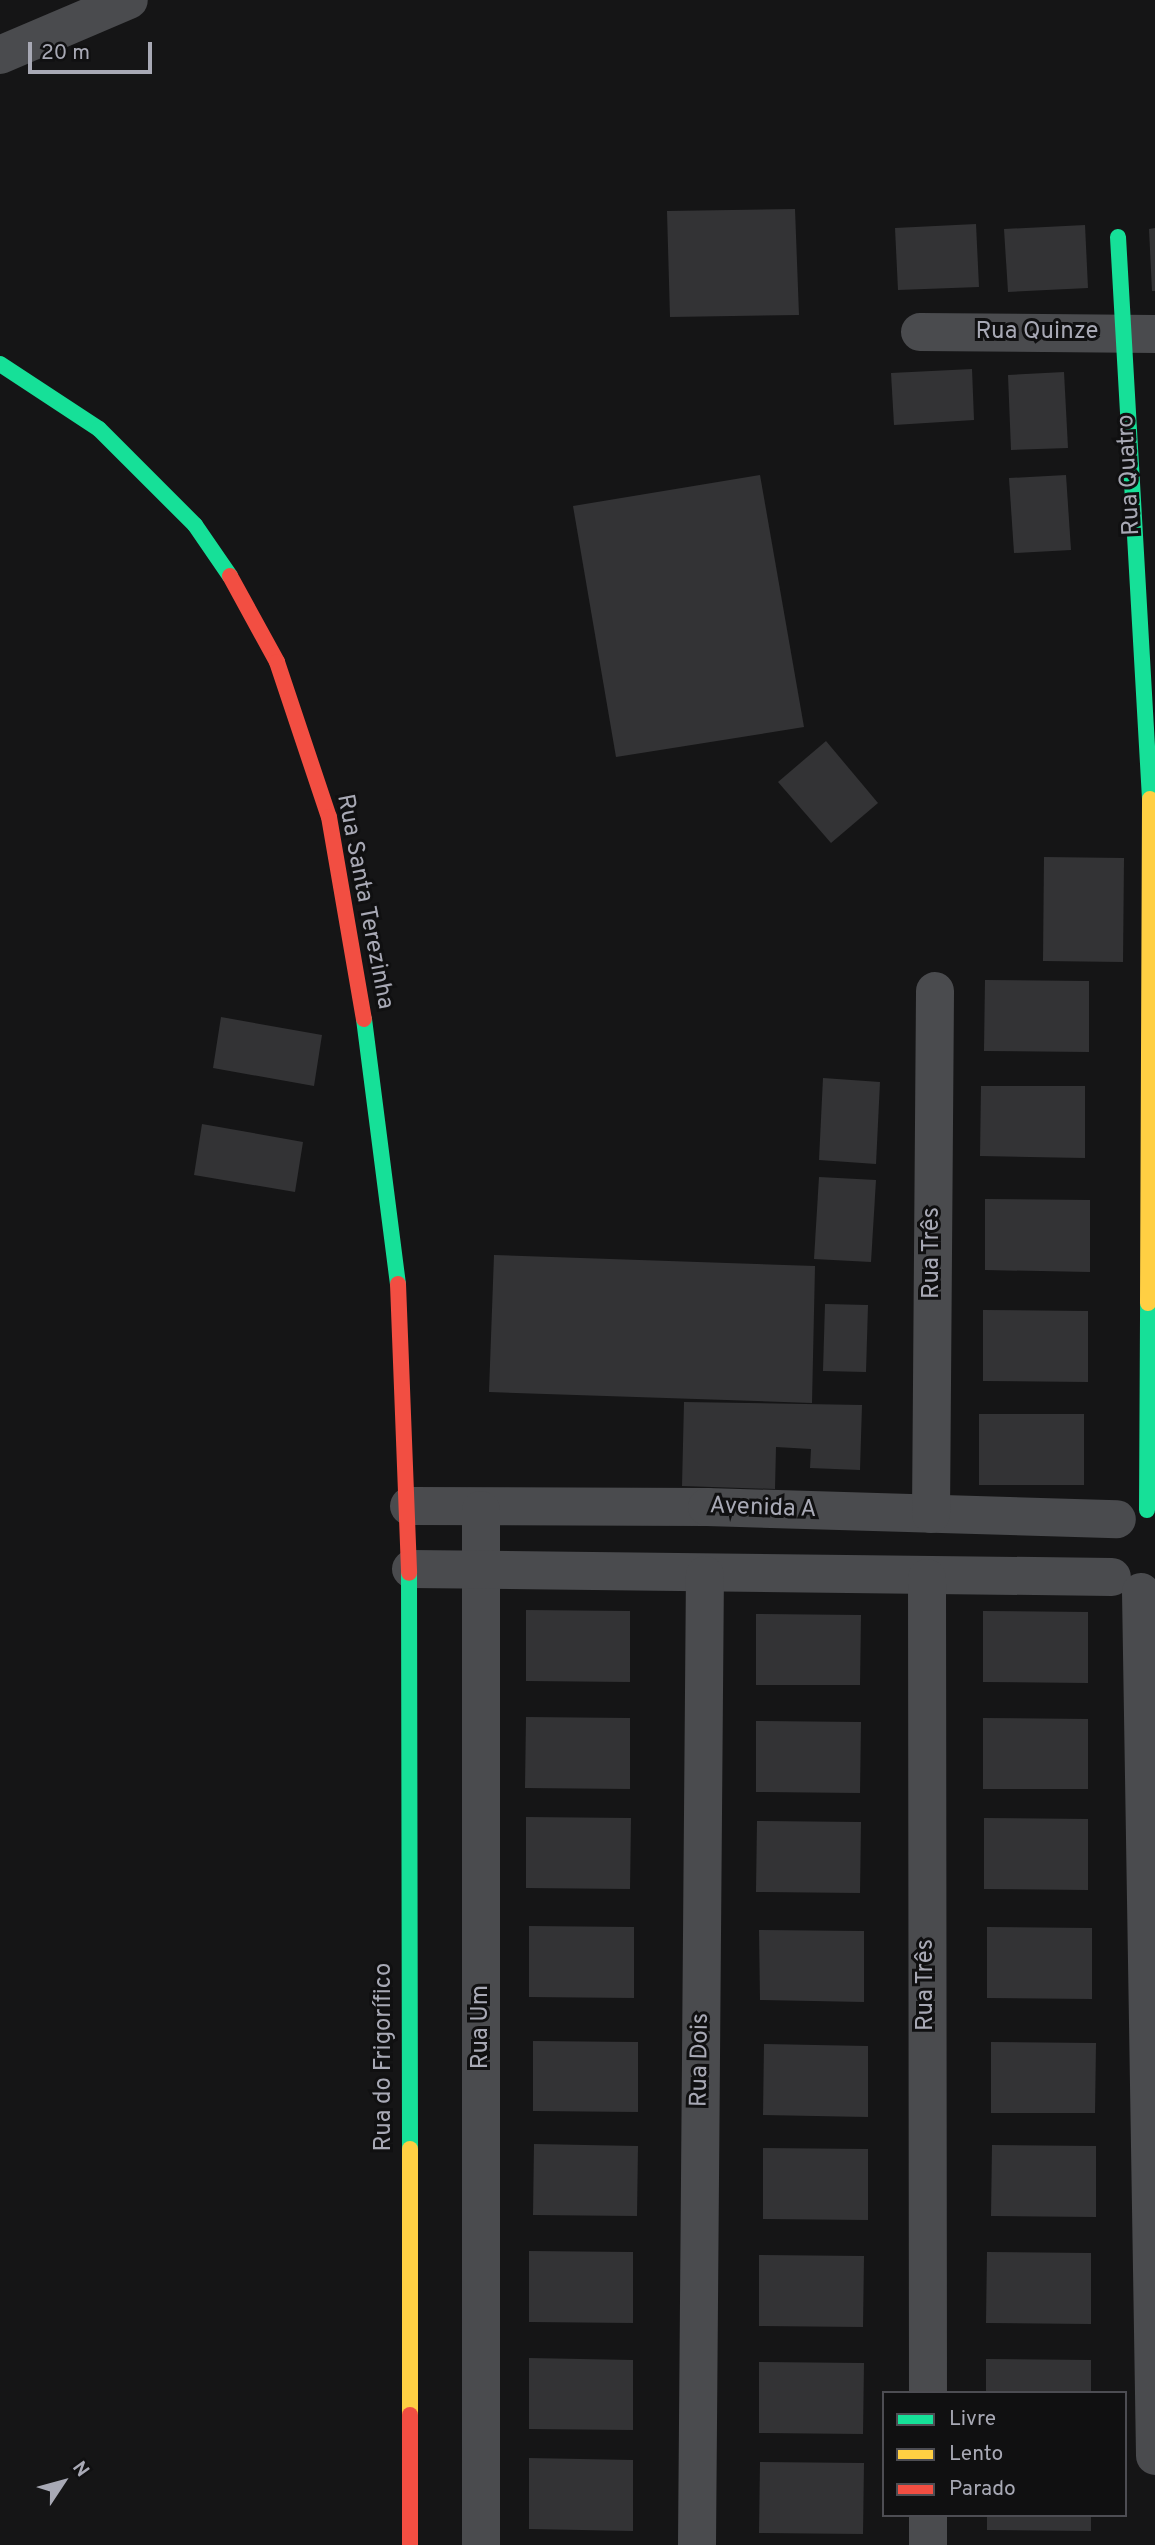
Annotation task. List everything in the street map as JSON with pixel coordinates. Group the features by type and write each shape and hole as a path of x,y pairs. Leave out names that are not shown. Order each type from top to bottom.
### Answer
{"street":[{"path":"0,55 130,0"},
{"name":"Rua Quatro","path":"1118,237 1139,333 1152,800 1152,1261 1140,1514"},
{"name":"Rua Quinze","path":"920,332 1139,333"},
{"name":"Rua Santa Terezinha","path":"0,364 99,429 195,525 243,596 277,662 329,817 348,912 396,1234 411,1569"},
{"name":"Rua Três","path":"931,1514 935,991"},
{"name":"Avenida A","path":"409,1506 481,1510 707,1507 931,1514 1140,1514"},
{"name":"Rua Um","path":"481,1510 481,2545"},
{"path":"1140,1514 1102,1547 1136,1586 1155,2456"},
{"path":"411,1569 927,1578 1136,1586"},
{"name":"Rua do Frigorífico","path":"410,2545 411,1569"},
{"name":"Rua Dois","path":"696,2545 705,1576"},
{"name":"Rua Três","path":"927,1578 928,2391"},
{"path":"928,2517 928,2545"}],"building":[{"path":"795,209 799,315 670,317 667,211"},
{"path":"976,224 979,287 898,290 895,228"},
{"path":"1085,225 1088,288 1008,292 1004,229"},
{"path":"1155,228 1155,291 1152,291 1149,229"},
{"path":"972,369 974,420 894,425 891,373"},
{"path":"1064,372 1068,448 1011,450 1008,375"},
{"path":"760,475 804,727 616,757 573,506"},
{"path":"1066,475 1071,550 1014,553 1009,478"},
{"path":"826,741 878,803 831,843 778,782"},
{"path":"1044,857 1124,858 1123,962 1043,961"},
{"path":"985,980 1089,981 1089,1052 984,1051"},
{"path":"221,1017 322,1035 314,1086 213,1068"},
{"path":"823,1078 880,1082 876,1164 819,1160"},
{"path":"981,1086 1085,1086 1085,1158 980,1156"},
{"path":"202,1124 303,1142 295,1192 194,1175"},
{"path":"819,1177 876,1180 871,1262 814,1259"},
{"path":"985,1199 1090,1200 1090,1272 985,1270"},
{"path":"494,1255 815,1266 812,1403 489,1392"},
{"path":"825,1304 868,1305 866,1372 823,1371"},
{"path":"983,1310 1088,1311 1088,1382 983,1381"},
{"path":"684,1402 862,1405 860,1470 810,1468 811,1449 776,1447 775,1489 682,1486"},
{"path":"979,1414 1084,1414 1084,1485 979,1485"},
{"path":"526,1610 630,1611 630,1682 526,1681"},
{"path":"983,1611 1088,1612 1088,1683 983,1682"},
{"path":"756,1614 861,1615 860,1685 756,1685"},
{"path":"526,1717 630,1718 630,1789 525,1788"},
{"path":"983,1718 1088,1719 1088,1789 983,1789"},
{"path":"756,1721 861,1722 860,1793 756,1792"},
{"path":"526,1817 631,1818 630,1889 526,1888"},
{"path":"984,1818 1088,1819 1088,1890 984,1889"},
{"path":"757,1821 861,1822 860,1893 756,1892"},
{"path":"529,1926 634,1927 634,1998 529,1997"},
{"path":"987,1927 1092,1928 1092,1999 987,1998"},
{"path":"759,1930 864,1931 864,2002 760,2000"},
{"path":"533,2041 638,2042 638,2112 533,2111"},
{"path":"991,2042 1096,2043 1095,2113 991,2113"},
{"path":"764,2044 868,2046 868,2117 763,2115"},
{"path":"534,2144 638,2146 637,2216 533,2215"},
{"path":"992,2145 1096,2146 1096,2217 991,2216"},
{"path":"763,2148 868,2149 868,2220 763,2219"},
{"path":"529,2251 633,2252 633,2323 529,2322"},
{"path":"987,2252 1091,2253 1091,2324 986,2323"},
{"path":"759,2255 864,2256 863,2327 759,2326"},
{"path":"529,2358 633,2360 633,2430 529,2429"},
{"path":"986,2359 1091,2360 1091,2391 986,2391"},
{"path":"759,2362 864,2363 863,2434 759,2433"},
{"path":"529,2458 633,2460 633,2531 529,2529"},
{"path":"760,2462 864,2463 863,2534 759,2533"},
{"path":"987,2517 1091,2517 1091,2531 987,2530"}],"traffic: fast":[{"path":"1118,237 1150,799"},
{"path":"0,364 99,429 195,525 230,576"},
{"path":"364,1019 398,1284"},
{"path":"1147,1510 1148,1303"},
{"path":"409,1573 410,2149"}],"traffic: slow":[{"path":"1148,1303 1150,799"},
{"path":"410,2149 410,2415"}],"traffic: jam":[{"path":"230,576 277,662 329,817 364,1019"},
{"path":"398,1284 409,1573"},
{"path":"410,2415 410,2545"}]}
